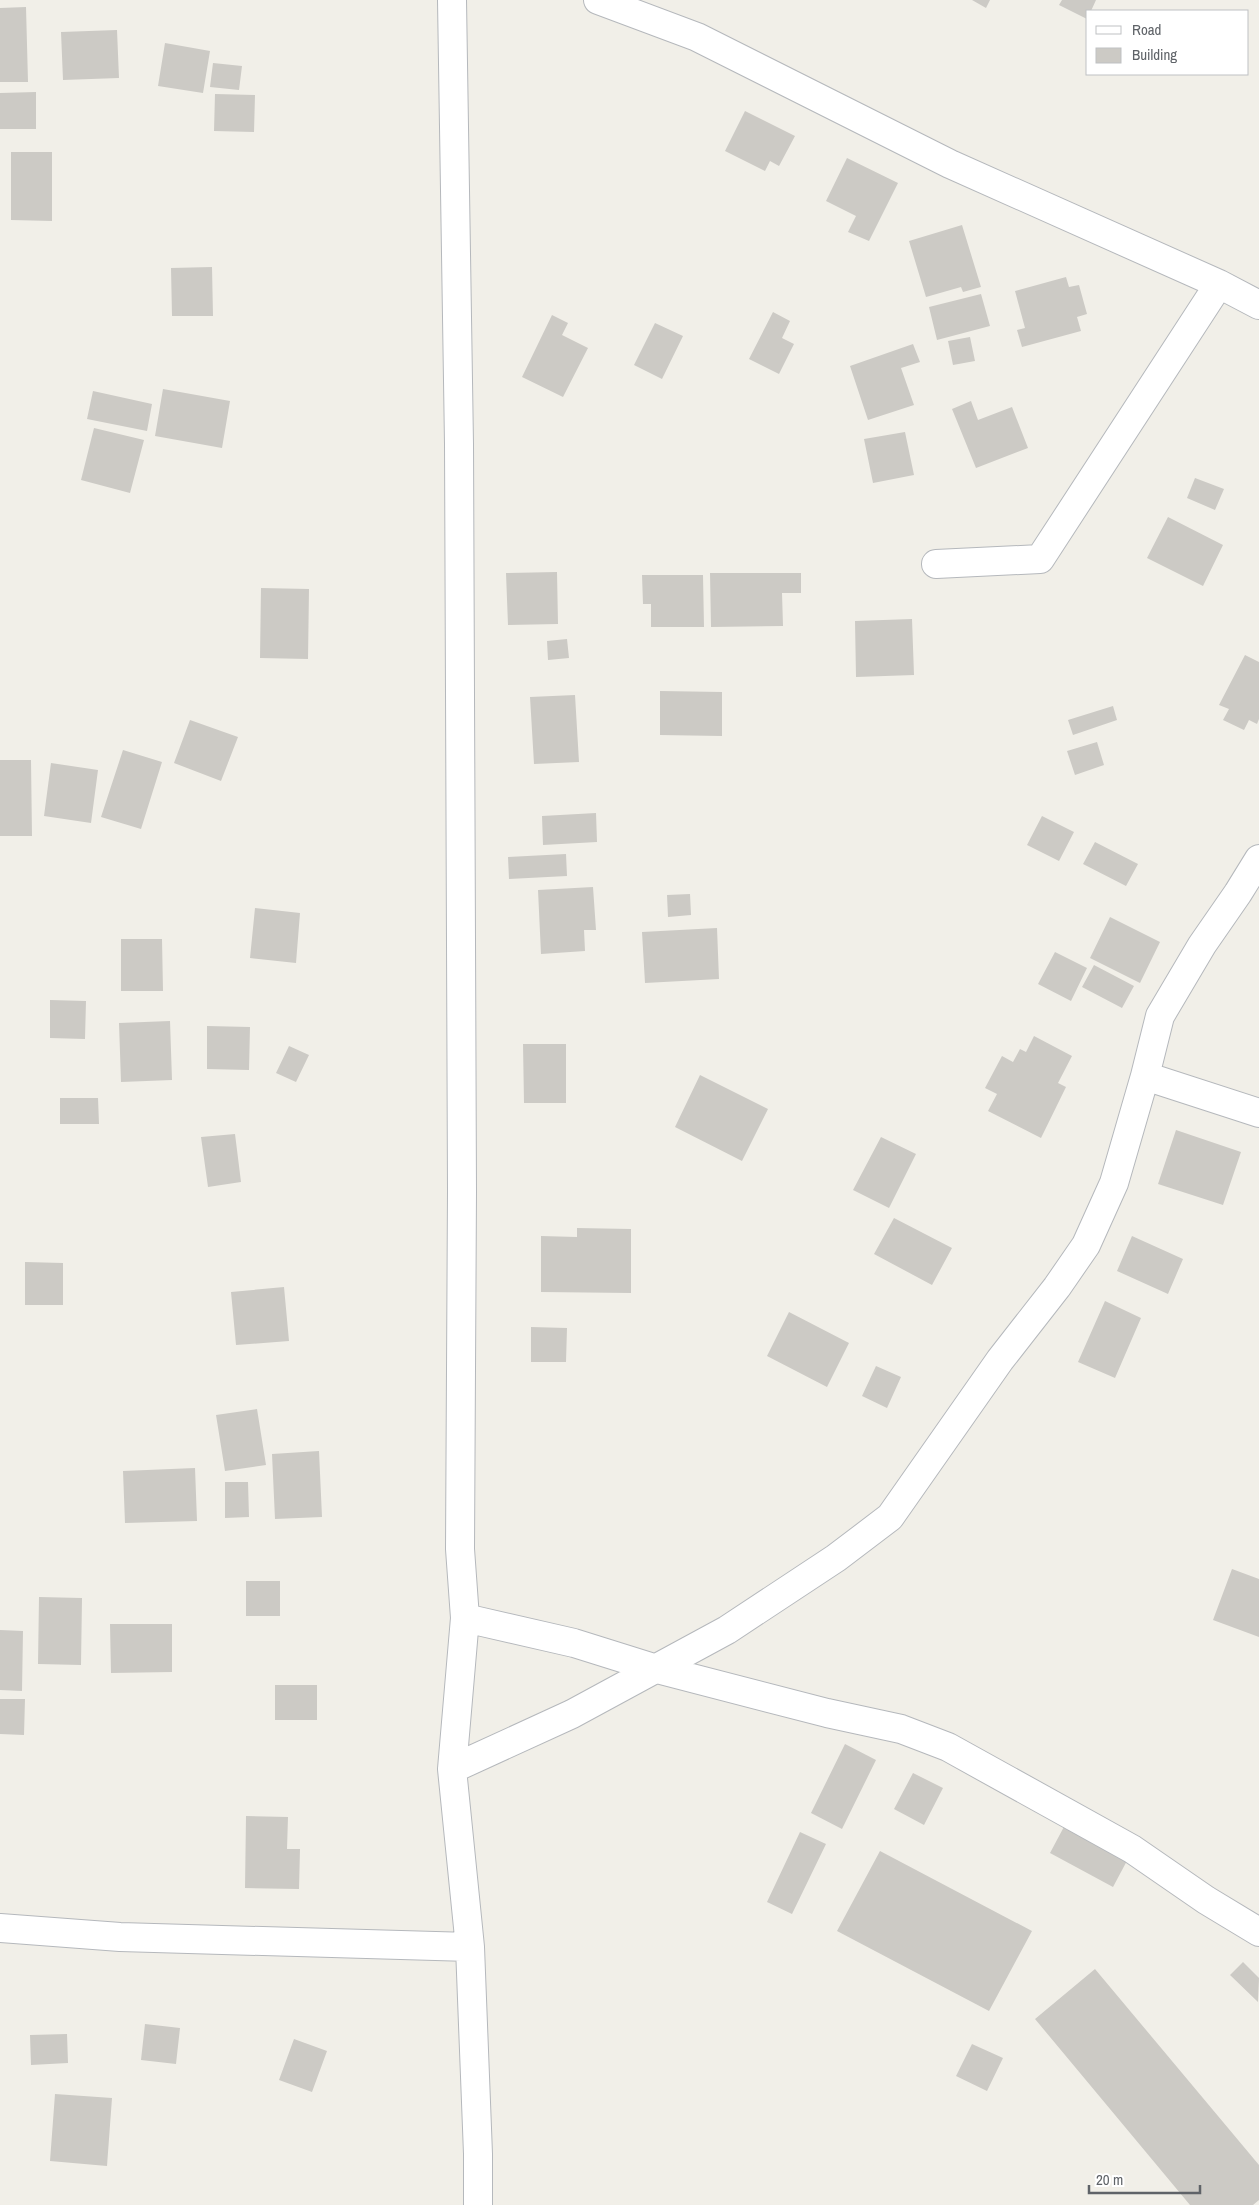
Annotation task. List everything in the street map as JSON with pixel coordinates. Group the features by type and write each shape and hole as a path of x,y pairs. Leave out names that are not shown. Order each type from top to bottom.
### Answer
{"street":[{"path":"452,0 460,444 462,1191 460,1549 465,1618 452,1770 470,1947 478,2154 478,2205"},
{"path":"598,0 696,37 950,164 1219,284 1259,305"},
{"path":"936,564 1040,559 1219,284"},
{"path":"452,1770 572,1714 657,1669 742,1620 836,1558 890,1517 1000,1360 1057,1287 1086,1245 1114,1183 1160,1016 1202,945 1259,860"},
{"path":"1145,1076 1259,1113"},
{"path":"465,1618 574,1643 657,1669 827,1713 901,1728 948,1747 1132,1849 1206,1900 1259,1932"},
{"path":"0,1928 120,1937 470,1947"}],"building":[{"path":"972,0 990,0 986,8"},
{"path":"1062,0 1096,0 1091,10 1086,10 1086,18 1059,5"},
{"path":"26,7 28,82 0,82 0,8"},
{"path":"117,30 119,78 63,80 61,32"},
{"path":"165,43 210,51 203,93 158,86"},
{"path":"213,63 242,66 239,90 210,87"},
{"path":"36,92 36,129 0,129 0,93"},
{"path":"215,94 255,95 254,132 214,131"},
{"path":"745,111 795,136 779,166 770,161 765,171 725,151"},
{"path":"11,152 52,152 52,221 11,220"},
{"path":"847,158 898,183 869,241 848,232 856,216 826,201"},
{"path":"962,225 981,287 963,292 961,287 926,297 909,241"},
{"path":"212,267 213,316 172,316 171,268"},
{"path":"1066,277 1069,287 1079,285 1087,314 1077,317 1081,331 1022,347 1017,330 1025,328 1015,291"},
{"path":"981,294 990,326 937,340 929,307"},
{"path":"773,312 790,321 782,338 794,344 779,374 749,359"},
{"path":"552,315 568,323 562,335 588,348 563,397 522,377"},
{"path":"655,323 683,336 662,379 634,365"},
{"path":"970,337 975,361 953,365 948,341"},
{"path":"913,344 920,362 901,368 914,405 868,420 850,366"},
{"path":"163,389 230,401 222,448 155,436"},
{"path":"93,391 152,404 147,431 87,419"},
{"path":"971,401 978,420 1012,407 1028,448 976,468 952,409"},
{"path":"94,428 144,440 130,493 81,480"},
{"path":"905,432 914,475 873,483 864,439"},
{"path":"1195,478 1224,489 1215,510 1187,498"},
{"path":"1168,517 1223,545 1203,586 1147,558"},
{"path":"557,572 558,624 508,625 506,573"},
{"path":"710,573 801,573 801,593 782,593 783,626 711,627"},
{"path":"642,575 703,575 704,627 651,627 651,604 643,604"},
{"path":"261,588 309,589 308,659 260,658"},
{"path":"912,619 914,675 856,677 855,621"},
{"path":"567,639 569,658 548,660 547,641"},
{"path":"1245,655 1259,662 1259,719 1257,724 1249,720 1244,730 1223,720 1229,709 1219,705"},
{"path":"660,691 722,692 722,736 660,735"},
{"path":"575,695 579,762 534,764 530,697"},
{"path":"1113,706 1117,720 1073,735 1068,720"},
{"path":"190,720 238,737 221,781 174,763"},
{"path":"1097,742 1104,765 1075,775 1067,751"},
{"path":"123,750 162,762 141,829 101,817"},
{"path":"0,760 31,760 32,836 0,836"},
{"path":"51,763 98,770 91,823 44,816"},
{"path":"596,813 597,842 543,845 542,816"},
{"path":"1042,816 1074,832 1059,861 1027,845"},
{"path":"1095,842 1138,864 1126,886 1083,864"},
{"path":"566,854 567,876 509,879 508,857"},
{"path":"593,887 596,930 584,930 585,951 541,954 538,890"},
{"path":"690,894 691,915 668,917 667,895"},
{"path":"255,908 300,913 296,963 250,958"},
{"path":"1110,917 1160,942 1140,983 1090,958"},
{"path":"717,928 719,979 645,983 642,932"},
{"path":"121,939 162,939 163,991 121,991"},
{"path":"1055,952 1087,968 1071,1001 1038,984"},
{"path":"1094,965 1134,986 1122,1008 1082,987"},
{"path":"50,1000 86,1001 85,1039 50,1038"},
{"path":"170,1021 172,1080 121,1082 119,1023"},
{"path":"207,1026 250,1027 249,1070 207,1069"},
{"path":"1034,1036 1072,1056 1058,1083 1066,1087 1041,1138 988,1111 997,1094 985,1088 1002,1056 1013,1062 1020,1049 1026,1052"},
{"path":"523,1044 566,1044 566,1103 524,1103"},
{"path":"289,1046 309,1055 296,1082 276,1073"},
{"path":"700,1075 768,1109 742,1161 675,1127"},
{"path":"60,1098 98,1098 99,1124 60,1124"},
{"path":"1176,1130 1241,1152 1223,1205 1158,1184"},
{"path":"235,1134 241,1182 208,1187 201,1137"},
{"path":"881,1137 916,1154 889,1208 853,1190"},
{"path":"894,1218 952,1248 932,1285 874,1254"},
{"path":"577,1228 631,1229 631,1293 541,1292 541,1236 577,1237"},
{"path":"1132,1236 1183,1259 1168,1294 1117,1271"},
{"path":"25,1262 63,1263 63,1305 25,1305"},
{"path":"284,1287 289,1341 236,1345 231,1292"},
{"path":"1105,1301 1141,1318 1115,1378 1078,1362"},
{"path":"789,1312 849,1343 827,1387 767,1356"},
{"path":"531,1327 567,1328 566,1362 531,1362"},
{"path":"876,1366 901,1377 887,1408 862,1396"},
{"path":"257,1409 266,1465 225,1471 216,1415"},
{"path":"319,1451 322,1517 275,1519 272,1454"},
{"path":"195,1468 197,1521 125,1523 123,1471"},
{"path":"225,1482 248,1482 249,1517 225,1518"},
{"path":"1232,1569 1259,1579 1259,1637 1213,1620"},
{"path":"246,1581 280,1581 280,1616 246,1616"},
{"path":"39,1597 82,1598 81,1665 38,1664"},
{"path":"110,1624 172,1624 172,1672 111,1673"},
{"path":"0,1630 23,1631 22,1691 0,1690"},
{"path":"275,1685 317,1685 317,1720 275,1720"},
{"path":"0,1699 25,1699 24,1735 0,1734"},
{"path":"845,1744 876,1760 842,1829 811,1813"},
{"path":"913,1773 943,1788 924,1825 894,1809"},
{"path":"246,1816 288,1817 287,1849 300,1849 299,1889 245,1888"},
{"path":"1066,1823 1129,1857 1113,1887 1050,1853"},
{"path":"800,1832 826,1844 792,1914 767,1902"},
{"path":"880,1851 1032,1931 989,2011 837,1931"},
{"path":"1243,1962 1259,1978 1258,2002 1230,1975"},
{"path":"1095,1969 1259,2165 1259,2200 1253,2205 1190,2205 1035,2019"},
{"path":"145,2024 180,2028 176,2064 141,2060"},
{"path":"67,2034 68,2063 31,2065 30,2035"},
{"path":"294,2039 327,2051 312,2092 279,2080"},
{"path":"972,2044 1003,2058 987,2091 956,2076"},
{"path":"55,2094 112,2098 107,2166 50,2161"}]}
